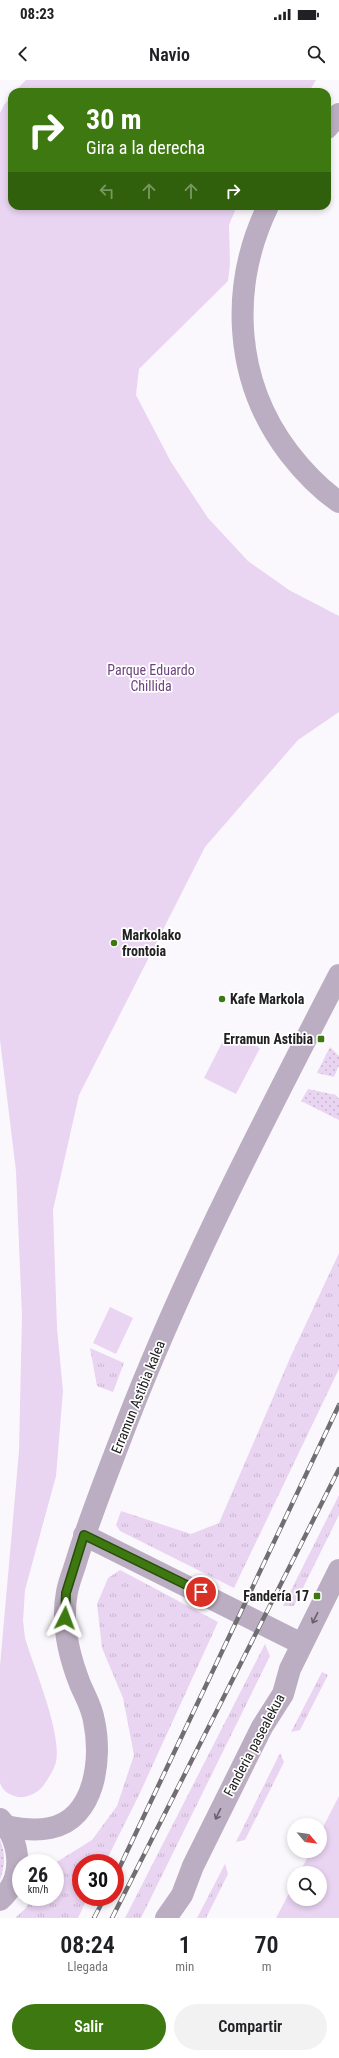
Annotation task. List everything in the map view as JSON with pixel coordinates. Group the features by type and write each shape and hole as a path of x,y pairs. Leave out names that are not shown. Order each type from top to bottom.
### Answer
{"street":[{"path":"331,123 339,114"},
{"path":"266,210 250,248 242,299 242,324 250,375 261,405 282,444 307,474 339,502"},
{"name":"Erramun Astibia kalea","path":"27,1854 51,1828 68,1820 82,1807 89,1793 97,1763 94,1717 73,1666 67,1642 65,1618 66,1593 84,1535 134,1403 196,1259 225,1197 339,975"},
{"path":"84,1535 302,1644"},
{"name":"Fanderia pasealekua","path":"166,1918 182,1895 193,1866 258,1734 283,1694 290,1669 339,1570"},
{"path":"3,1823 13,1837 17,1854"},
{"name":"Erramun Astibia kalea","path":"3,1823 29,1829 51,1828"},
{"name":"Erramun Astibia kalea","path":"0,1900 12,1884"}],"green space":[{"path":"26,80 316,80 311,88 18,88"},
{"name":"Parque Eduardo Chillida","path":"8,100 8,210 235,210 229,225 230,264 228,281 139,369 136,395 171,462 208,518 248,561 289,590 339,616 339,712 298,740 205,847 79,1095 53,1210 57,1328 63,1391 56,1476 25,1590 23,1620 25,1638 46,1700 55,1735 57,1750 54,1768 41,1789 25,1797 18,1797 7,1793 0,1783 0,1666 19,1451 22,1316 16,1171 0,1040 0,113"},
{"path":"228,1031 260,1048 236,1094 204,1078"},
{"path":"330,1047 339,1056 339,1065 334,1077 317,1073"},
{"path":"308,1089 336,1095 339,1099 339,1120 301,1101"},
{"path":"339,1253 339,1369 234,1588 120,1531 116,1525 121,1511 191,1534 219,1523 290,1358"},
{"path":"110,1307 133,1318 116,1354 93,1343"},
{"path":"90,1348 124,1363 113,1392 97,1386"},
{"path":"339,1495 339,1515 294,1606 283,1606"},
{"path":"120,1570 218,1622 139,1795 110,1854 72,1854 72,1906 84,1906 78,1918 15,1918 27,1906 64,1906 64,1857 92,1840 117,1806 134,1755 123,1698 102,1648 97,1604 108,1578"},
{"path":"265,1644 270,1656 141,1918 125,1918"},
{"path":"322,1672 328,1675 300,1730 291,1732"},
{"path":"280,1753 284,1762 245,1840 236,1842"},
{"path":"339,1796 339,1918 276,1918 287,1897 287,1906 327,1906 327,1866 303,1866 307,1858 327,1858 327,1819"},
{"path":"0,1840 4,1860 0,1880"},
{"path":"225,1864 228,1874 206,1918 197,1918"}],"railway":[{"path":"124,1858 339,1405"},
{"path":"112,1918 339,1469"},
{"path":"94,1918 100,1906"}],"place":[{"name":"Markolako frontoia","path":"114,943"},
{"name":"Kafe Markola","path":"222,999"},
{"name":"Erramun Astibia","path":"321,1039"},
{"name":"Fandería 17","path":"317,1596"}],"route":[{"path":"65,1618 66,1593 84,1535 201,1592"}]}
